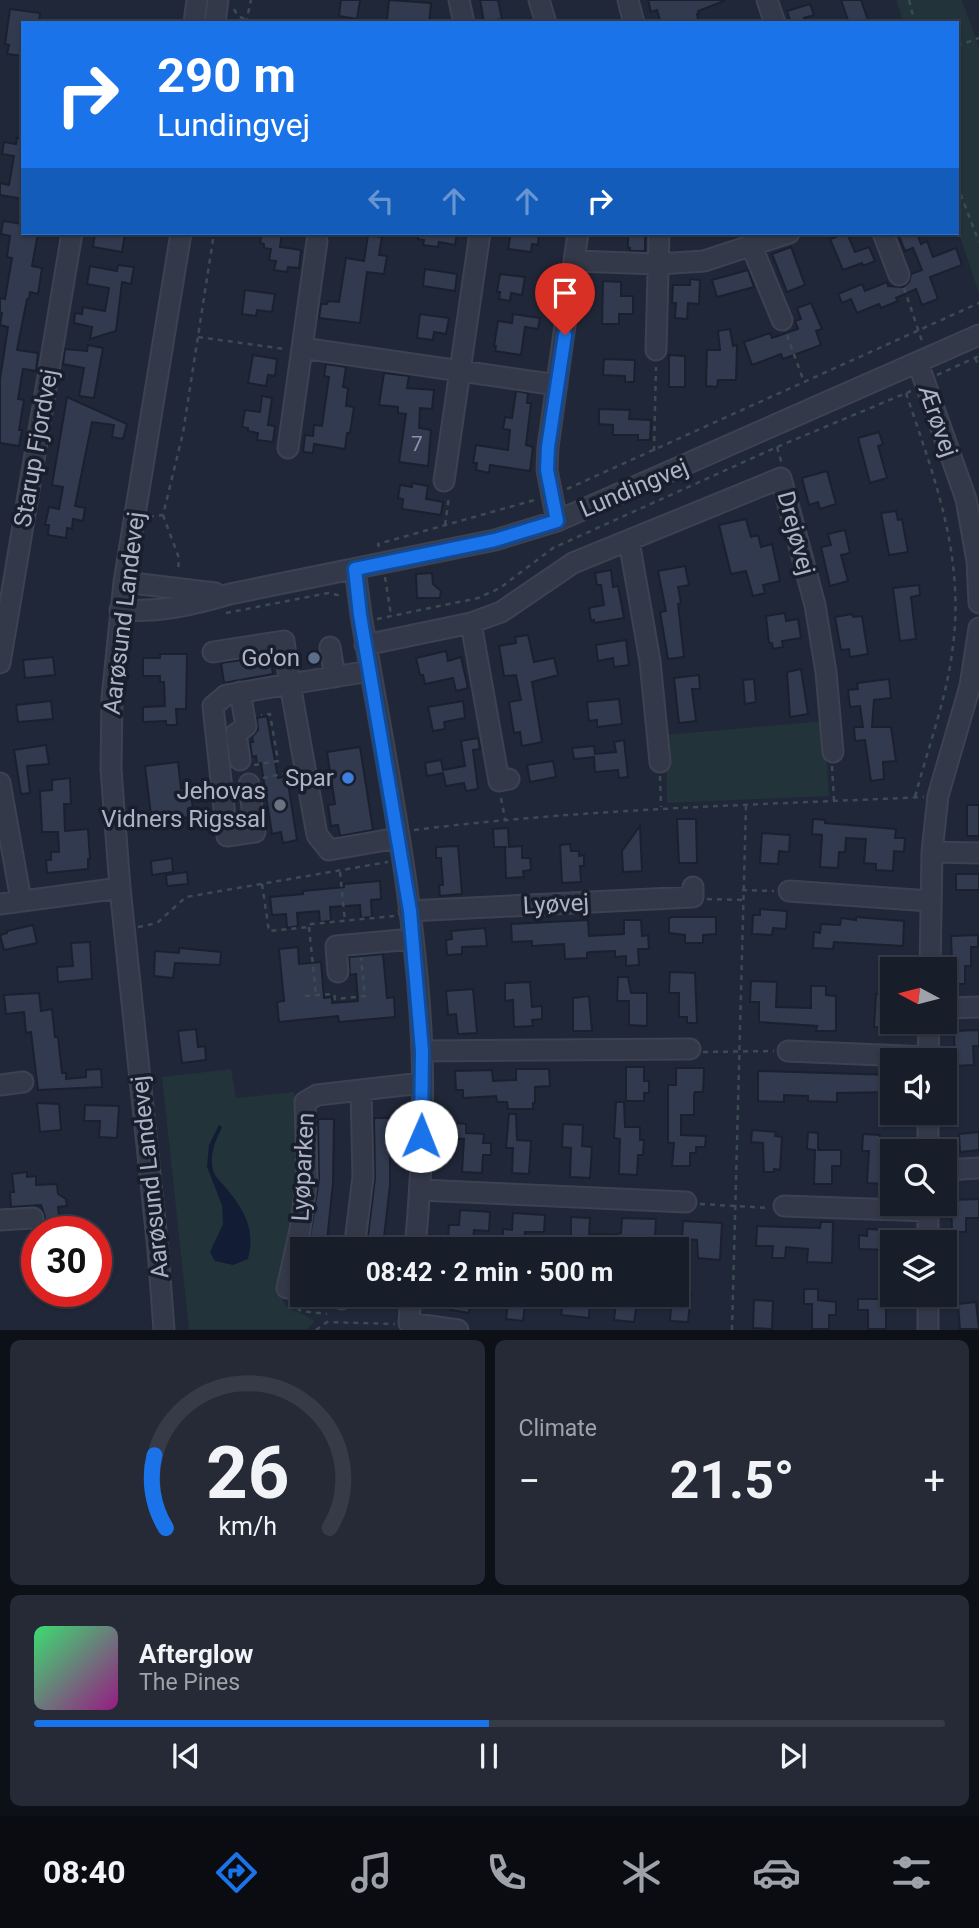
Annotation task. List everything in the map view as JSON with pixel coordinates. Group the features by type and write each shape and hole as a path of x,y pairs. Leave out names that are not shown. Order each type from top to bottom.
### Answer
{"street":[{"path":"194,21 197,0"},
{"path":"459,0 464,21"},
{"path":"539,0 543,21"},
{"path":"628,0 633,21"},
{"path":"767,0 774,21"},
{"path":"216,21 225,3"},
{"name":"Starup Fjordvej","path":"0,663 72,235"},
{"name":"Aarøsund Landevej","path":"164,1329 120,888 111,769 112,698 124,582 181,235"},
{"path":"444,481 481,235"},
{"path":"557,521 547,470 548,447 578,235"},
{"path":"656,350 659,235"},
{"path":"576,261 659,264 704,261 784,235"},
{"path":"884,235 899,275"},
{"path":"288,448 317,241"},
{"path":"752,247 782,320"},
{"name":"Lundingvej","path":"120,610 168,609 495,540 557,521 979,335"},
{"path":"302,348 557,385"},
{"name":"Ærøvej","path":"923,360 966,499 978,561 979,603"},
{"name":"Drejøvej","path":"365,645 471,623 501,612 573,563 781,478 815,605 826,672 833,752"},
{"path":"629,541 650,661 660,762"},
{"path":"355,569 365,645 410,911 422,1051 420,1189 416,1237"},
{"name":"Lundingvej","path":"124,582 230,594"},
{"path":"471,623 504,780"},
{"path":"930,957 932,852 938,796 974,686 979,628"},
{"path":"213,652 284,641 317,835 329,850 397,835"},
{"path":"330,647 334,677"},
{"path":"248,784 255,832 227,836 213,706 226,695 370,671"},
{"path":"240,692 246,726 236,734 240,761"},
{"path":"0,783 21,900"},
{"path":"932,852 979,853"},
{"path":"0,904 120,888"},
{"path":"789,891 930,901"},
{"name":"Lyøvej","path":"410,911 693,892"},
{"path":"338,972 336,946 412,939"},
{"path":"957,1008 979,1007"},
{"path":"422,1051 690,1049"},
{"path":"788,1051 880,1056"},
{"path":"0,1085 23,1082"},
{"name":"Lyøparken","path":"287,1287 300,1230 307,1178 305,1102 317,1095 422,1083"},
{"path":"356,1237 363,1177 361,1091"},
{"path":"957,1169 979,1168"},
{"path":"420,1189 686,1202"},
{"path":"784,1206 880,1207"},
{"path":"0,1220 21,1219"},
{"path":"410,1307 409,1323 458,1329"},
{"path":"928,1307 928,1329"}],"path":[{"path":"225,3 247,21 251,0"},
{"path":"909,0 914,21"},
{"path":"959,45 979,38"},
{"path":"959,190 979,242"},
{"path":"177,589 179,558 163,515 183,433 214,235"},
{"path":"899,275 918,330 923,360"},
{"path":"391,617 379,544 551,496 979,303"},
{"path":"782,320 804,382"},
{"path":"198,337 291,350 302,348"},
{"path":"654,451 656,350"},
{"path":"975,358 979,366"},
{"path":"906,393 944,508 953,556 955,589 952,653 915,797"},
{"path":"444,481 450,487 445,525"},
{"path":"134,519 163,515"},
{"path":"240,761 245,766 278,761 270,714 244,717"},
{"path":"833,752 831,760 834,801"},
{"path":"660,762 661,807"},
{"path":"248,784 252,780 305,769"},
{"path":"504,780 505,819"},
{"path":"397,835 505,819 661,807 938,796"},
{"path":"732,1329 746,805"},
{"path":"125,928 157,923 186,897 401,860"},
{"path":"340,870 345,920"},
{"path":"262,884 269,931 400,915 410,911"},
{"path":"743,890 789,891"},
{"path":"693,892 744,900"},
{"path":"309,927 316,995"},
{"path":"690,1049 699,1052 788,1051"},
{"path":"686,1202 735,1207 784,1206"},
{"path":"287,1287 286,1298 291,1306 301,1311 327,1314"},
{"path":"316,1329 327,1322 388,1325 409,1323"}],"shaded area":[{"path":"896,0 962,0 979,47 979,293 959,234 959,21 903,21"},
{"path":"824,721 829,796 667,803 666,735"},
{"path":"231,1069 236,1098 294,1092 299,1159 292,1234 279,1292 285,1305 315,1321 307,1329 189,1329 162,1077"}],"water":[{"path":"219,1125 222,1127 215,1142 213,1170 243,1212 250,1239 248,1259 233,1265 215,1261 210,1252 223,1224 222,1205 207,1167 209,1145"}],"building":[{"path":"341,0 360,0 357,19 339,16"},
{"path":"389,0 431,3 429,21 387,20"},
{"path":"480,0 498,0 502,19 484,21"},
{"path":"648,0 724,0 698,11 699,21 660,21 657,10 651,12"},
{"path":"841,0 861,0 868,21 848,21"},
{"path":"810,4 814,15 804,18 805,21 790,21 787,11"},
{"path":"10,9 40,13 39,21 21,21 21,56 7,54 9,45 5,44"},
{"path":"17,138 21,139 21,199 0,195 0,183 9,185 14,156 2,154 4,142 16,144"},
{"path":"3,221 21,224 21,235 38,235 32,266 42,268 38,294 30,292 27,299 17,350 38,353 36,371 23,369 18,399 24,400 19,446 0,443 0,379 8,327 0,325 0,298 5,299 12,258 7,257 10,236 1,234"},
{"path":"95,235 125,235 122,252 93,247"},
{"path":"262,235 282,235 280,247 301,250 299,268 288,267 287,272 274,270 276,261 269,260 271,249 264,248 264,244 260,243"},
{"path":"368,235 382,237 379,255 387,256 384,274 367,272 360,323 319,318 321,304 327,304 328,301 339,302 346,258 364,261"},
{"path":"418,235 457,235 455,245 439,242 438,247 423,245 424,240 418,239"},
{"path":"511,235 539,235 538,245 532,244 531,252 508,249"},
{"path":"848,235 855,252 869,247 875,261 843,270 830,239"},
{"path":"899,235 918,235 921,244 927,241 933,257 956,248 962,265 930,277 938,299 922,305 916,289 881,308 879,304 857,313 851,299 842,303 838,294 862,284 865,291 887,282 888,286 903,287 909,282 911,274 922,270 913,248 905,251"},
{"path":"628,236 645,236 645,251 630,251"},
{"path":"791,247 805,285 787,292 772,254"},
{"path":"118,265 134,267 131,284 122,282 116,331 90,339 92,327 74,323 75,313 82,314 83,307 105,311 109,288 87,284 90,266 117,271"},
{"path":"425,269 457,274 455,291 423,286"},
{"path":"748,270 754,287 717,297 712,280"},
{"path":"500,274 525,277 522,295 511,293 510,301 499,299 500,292 497,292"},
{"path":"690,279 700,280 699,304 688,303 687,319 675,318 673,285 690,285"},
{"path":"603,281 621,282 621,296 633,296 633,314 619,314 619,324 602,324"},
{"path":"245,290 275,294 272,312 257,310 256,316 242,314"},
{"path":"811,303 822,329 816,331 821,345 783,359 781,354 752,365 744,342 770,333 772,338 798,329 795,321 801,319 797,308"},
{"path":"420,314 449,318 446,334 434,332 433,340 417,338"},
{"path":"513,314 540,318 538,329 525,327 521,355 495,351 494,346 498,321 512,323"},
{"path":"730,329 733,346 737,345 736,380 718,380 717,387 706,386 707,350 720,350 718,331"},
{"path":"88,345 103,348 94,398 79,396 84,368 63,364 65,349 87,351"},
{"path":"253,355 277,359 275,376 268,375 266,386 248,383"},
{"path":"669,355 685,356 685,387 669,387"},
{"path":"604,359 635,360 634,382 625,382 625,376 603,375"},
{"path":"326,364 346,367 343,387 348,388 346,406 354,407 350,433 347,433 345,449 314,444 313,453 303,452 305,435 313,436 314,425 322,426 329,377 324,376"},
{"path":"384,373 409,376 407,388 434,390 432,409 420,408 419,428 431,430 428,466 399,462 406,414 398,413 398,407 379,405"},
{"path":"516,391 528,393 527,403 531,403 526,445 533,447 530,471 490,465 489,473 476,470 477,463 473,463 476,445 508,450 510,430 503,429 505,417 512,418"},
{"path":"262,396 272,398 268,425 275,426 273,442 257,440 258,433 242,427 245,410 260,412"},
{"path":"67,397 127,424 123,439 112,437 114,425 92,422 75,506 85,508 83,521 73,519 72,529 67,528 66,538 48,535 49,525 45,525 49,507 59,509 63,487 52,485"},
{"path":"599,409 630,410 629,419 651,420 650,440 638,440 638,435 613,435 613,425 599,424"},
{"path":"879,432 883,444 878,446 887,478 870,483 858,438"},
{"path":"827,471 836,504 820,509 818,502 809,505 802,478"},
{"path":"412,483 428,486 426,499 443,502 441,515 402,509 403,499 398,498 400,485 412,487"},
{"path":"896,511 898,520 902,519 908,552 889,555 881,513"},
{"path":"746,519 751,537 758,535 761,547 772,544 780,581 763,585 765,593 753,596 746,571 731,574 719,525"},
{"path":"845,530 850,553 841,555 848,581 830,586 821,547 831,545 828,534"},
{"path":"685,566 689,585 678,587 684,657 668,659 660,612 666,611 658,571"},
{"path":"611,570 613,587 618,586 624,618 594,623 594,620 591,621 589,608 604,605 601,585 597,585 595,573"},
{"path":"432,573 433,584 441,591 440,598 417,598 416,574"},
{"path":"919,585 920,595 911,597 916,639 900,641 893,588"},
{"path":"785,613 786,621 798,619 801,638 782,641 783,647 773,649 772,643 769,643 766,616"},
{"path":"852,614 853,617 862,616 868,654 850,657 849,649 841,650 835,617"},
{"path":"528,635 534,662 554,658 558,675 532,682 542,742 522,746 520,732 514,733 509,702 521,700 516,675 504,676 499,646 516,643 515,637"},
{"path":"626,640 629,665 614,667 613,658 598,661 596,645"},
{"path":"446,651 448,661 461,657 468,688 456,691 453,678 425,684 416,658"},
{"path":"160,654 187,654 186,709 176,709 177,725 166,725 166,721 143,722 143,707 165,706 164,682 160,682 160,676 143,676 143,658 160,658"},
{"path":"270,656 273,674 224,683 221,663"},
{"path":"53,657 55,675 25,678 23,660"},
{"path":"801,669 808,714 790,717 787,672"},
{"path":"699,675 700,689 692,689 696,721 679,723 674,678"},
{"path":"754,679 756,702 745,704 743,680"},
{"path":"889,679 891,698 874,700 872,727 891,727 896,761 883,762 884,779 871,781 865,740 855,741 854,727 863,727 860,706 850,707 848,690 858,689 857,683"},
{"path":"619,699 622,724 597,727 597,720 589,721 587,702"},
{"path":"51,701 53,719 18,722 16,705"},
{"path":"463,701 465,718 444,722 445,729 433,731 428,707"},
{"path":"267,716 278,778 287,776 297,840 283,843 281,832 272,834 261,763 257,764 256,756 252,757 250,742 253,742 252,737 258,730 257,718"},
{"path":"478,738 480,749 473,750 478,789 466,791 464,783 446,786 443,773 427,776 425,763 441,760 443,770 465,766 461,741"},
{"path":"624,740 628,777 619,778 618,770 595,772 594,757 574,759 572,748 594,746 595,754 616,752 614,742"},
{"path":"46,745 49,764 27,766 30,793 21,794 14,750"},
{"name":"Spar","path":"360,747 373,830 340,836 338,825 331,826 328,805 335,804 327,752"},
{"path":"553,761 556,777 530,782 527,765"},
{"path":"178,762 181,789 190,788 194,816 152,823 145,766"},
{"path":"70,778 71,804 64,804 65,831 88,829 88,869 47,873 46,860 51,860 51,852 59,852 58,832 42,832 40,791 52,790 52,780"},
{"path":"967,805 979,805 979,836 967,836"},
{"path":"677,819 696,819 697,863 679,863"},
{"path":"813,819 825,820 825,823 896,829 895,838 905,838 904,852 894,851 893,871 876,870 876,864 864,863 866,839 846,838 845,852 839,852 838,868 820,867 822,835 812,834"},
{"path":"640,826 642,871 623,872 622,851"},
{"path":"508,828 509,847 522,846 522,858 530,858 531,870 523,871 524,877 506,878 505,847 494,847 493,829"},
{"path":"762,833 790,835 789,852 779,851 778,864 760,863"},
{"path":"570,844 571,851 579,851 579,856 584,855 584,866 580,866 581,882 562,883 560,845"},
{"path":"458,846 462,894 440,896 439,885 443,885 441,858 436,858 436,847"},
{"path":"172,858 173,872 152,875 151,861"},
{"path":"187,872 188,884 167,886 166,875"},
{"path":"956,874 979,874 979,890 956,890"},
{"path":"380,881 381,899 371,900 372,917 361,918 360,905 330,907 331,921 320,922 319,911 297,913 298,926 287,928 286,914 272,915 270,897 344,887 344,884"},
{"path":"760,909 787,911 786,929 773,928 772,935 752,934 753,915 760,915"},
{"path":"716,917 716,934 703,935 703,943 685,943 685,935 669,933 669,918"},
{"path":"856,917 904,921 903,946 834,942 833,949 813,948 814,932 820,933 821,924 840,925 841,918 856,920"},
{"path":"588,920 589,936 624,934 624,920 641,920 642,936 648,935 649,949 638,949 639,965 626,966 626,956 615,957 615,951 590,952 587,953 587,958 565,959 564,944 532,946 532,941 512,942 511,924"},
{"path":"33,925 37,943 4,950 0,935"},
{"path":"485,928 487,946 462,947 462,954 447,955 446,940 452,939 451,931"},
{"path":"978,935 978,947 971,947 971,966 965,966 965,984 957,984 957,957 952,957 951,936"},
{"path":"90,942 92,979 58,982 57,967 73,966 71,943"},
{"path":"298,947 299,964 321,962 324,998 332,997 332,1003 358,1001 356,974 350,975 349,957 383,954 387,998 394,997 395,1017 339,1022 338,1016 279,1022 277,1002 284,1001 279,949"},
{"path":"179,948 221,952 220,965 175,963 173,978 154,976 155,951 179,953"},
{"path":"670,972 695,973 697,1023 687,1023 687,1017 679,1017 679,993 669,993"},
{"path":"618,977 628,977 631,993 647,993 647,1026 629,1025 629,1001 617,1001"},
{"path":"751,981 777,982 776,1007 811,1008 811,986 826,986 826,995 836,996 836,1031 816,1031 817,1026 759,1022 759,1002 750,1002"},
{"path":"530,982 532,1007 542,1006 542,1019 532,1020 533,1026 514,1027 513,1000 505,1001 505,983"},
{"path":"473,989 477,1033 458,1034 456,1014 448,1015 446,991"},
{"path":"39,993 41,1011 52,1009 62,1073 66,1073 66,1079 86,1077 86,1070 101,1069 102,1087 38,1090 31,1032 26,1033 24,1012 6,1014 4,995"},
{"path":"876,994 880,994 880,1027 874,1027"},
{"path":"589,996 592,1031 573,1031 573,998"},
{"path":"196,1029 198,1047 205,1046 206,1060 182,1063 178,1031"},
{"path":"979,1030 979,1046 973,1046 974,1065 957,1066 954,1034 957,1034 957,1031"},
{"path":"626,1067 644,1067 644,1081 649,1081 649,1093 644,1093 644,1101 626,1101"},
{"path":"676,1068 704,1068 703,1092 695,1092 694,1095 694,1115 681,1115 681,1135 706,1136 705,1147 696,1147 696,1153 690,1153 690,1166 672,1166 674,1143 668,1143 668,1085 676,1085"},
{"path":"516,1069 549,1069 550,1086 535,1087 533,1109 508,1109 507,1102 497,1102 496,1096 463,1098 463,1090 456,1090 455,1071 492,1070 493,1081 516,1080"},
{"path":"758,1071 880,1075 880,1092 837,1093 837,1102 808,1101 808,1096 784,1095 784,1102 758,1101"},
{"path":"616,1102 624,1102 625,1127 640,1127 640,1140 644,1140 643,1155 638,1155 637,1175 619,1174 620,1139 614,1138"},
{"path":"37,1103 59,1104 61,1130 40,1132"},
{"path":"85,1105 119,1106 117,1138 99,1137 100,1121 84,1121"},
{"path":"509,1114 516,1114 517,1140 531,1141 529,1174 512,1173 513,1148 506,1148"},
{"path":"374,1118 390,1118 390,1185 384,1237 368,1237 375,1178"},
{"path":"318,1119 334,1119 333,1183 327,1237 310,1237 319,1179"},
{"path":"453,1123 466,1124 466,1133 484,1134 483,1143 491,1143 491,1155 483,1155 482,1173 462,1172 464,1139 452,1138"},
{"path":"563,1124 583,1125 582,1146 592,1147 590,1178 570,1177 571,1148 562,1147"},
{"path":"752,1130 776,1132 775,1136 782,1137 780,1170 764,1172 763,1143 751,1142"},
{"path":"808,1132 818,1133 818,1150 841,1150 841,1166 832,1166 832,1184 814,1184 815,1150 807,1149"},
{"path":"979,1132 979,1150 960,1152 959,1134"},
{"path":"863,1134 880,1135 880,1184 867,1183 869,1151 862,1151"},
{"path":"27,1172 27,1177 36,1176 36,1185 57,1184 58,1194 66,1199 67,1206 58,1207 59,1216 45,1216 41,1205 11,1207 10,1192 14,1192 12,1174"},
{"path":"979,1199 979,1218 966,1218 966,1232 952,1230 952,1216 957,1216 957,1200"},
{"path":"460,1210 490,1212 489,1231 474,1230 473,1237 448,1237 449,1225 459,1225"},
{"path":"513,1213 545,1215 544,1232 525,1232 524,1237 503,1237 503,1229 512,1230"},
{"path":"571,1217 590,1218 589,1234 614,1235 621,1233 622,1218 656,1219 655,1237 571,1237"},
{"path":"683,1221 722,1223 720,1260 698,1258 697,1240 682,1237"},
{"path":"821,1222 833,1222 832,1263 807,1262 808,1249 786,1247 785,1258 772,1258 773,1246 756,1246 757,1226 820,1228"},
{"path":"867,1229 885,1230 880,1230 880,1250 859,1249 859,1235 867,1236"},
{"path":"804,1289 818,1289 818,1300 836,1302 836,1315 829,1315 829,1329 812,1329 812,1304 804,1304"},
{"path":"691,1293 688,1322 670,1321 671,1307 689,1307"},
{"path":"858,1299 880,1299 880,1307 886,1307 886,1329 868,1329 868,1310 858,1310"},
{"path":"754,1300 773,1301 772,1329 753,1328"},
{"path":"976,1302 979,1329 960,1329 958,1304"},
{"path":"451,1307 470,1307 469,1313 451,1310"},
{"path":"508,1307 525,1307 523,1321 506,1319"},
{"path":"562,1307 590,1307 589,1318 561,1315"},
{"path":"616,1307 636,1307 634,1322 614,1320"}],"place":[{"name":"Go'on","path":"314,658"},
{"name":"Spar","path":"348,778"},
{"name":"Jehovas Vidners Rigssal","path":"280,805"}],"route":[{"path":"421,1136 422,1051 410,911 360,615 355,569 495,540 557,521 547,470 565,335"}]}
